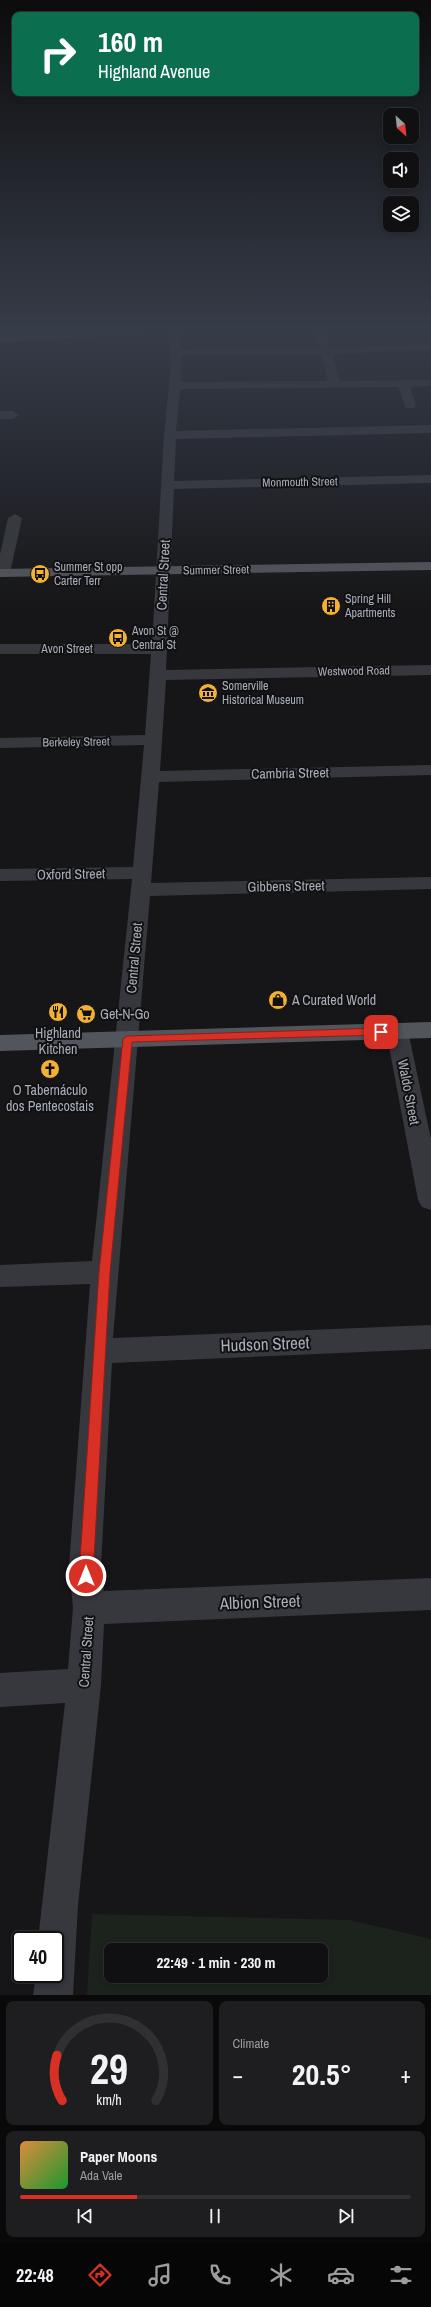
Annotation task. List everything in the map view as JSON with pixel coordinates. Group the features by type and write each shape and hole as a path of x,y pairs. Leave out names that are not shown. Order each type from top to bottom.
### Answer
{"main road":[{"name":"Summer Street","path":"1,573 431,566"},
{"path":"0,1043 431,1030"}],"street":[{"name":"Central Street","path":"57,1931 84,1685 89,1608 85,1566 104,1272 127,1039 150,777 158,649 165,571 171,424"},
{"path":"170,435 431,430"},
{"name":"Monmouth Street","path":"168,485 431,479"},
{"path":"1,573 15,518"},
{"name":"Avon Street","path":"0,649 158,649"},
{"name":"Westwood Road","path":"157,675 431,670"},
{"name":"Berkeley Street","path":"0,743 152,740"},
{"name":"Cambria Street","path":"150,777 431,770"},
{"name":"Oxford Street","path":"0,875 141,882"},
{"name":"Gibbens Street","path":"141,882 431,882"},
{"name":"Waldo Street","path":"397,1031 431,1200"},
{"path":"0,1276 104,1272"},
{"name":"Hudson Street","path":"99,1351 431,1337"},
{"name":"Albion Street","path":"89,1608 431,1594"},
{"path":"0,1690 84,1685"},
{"path":"53,1995 54,1983"}],"shaded area":[{"path":"92,1914 349,1920 431,1939 431,1995 87,1995"}],"place":[{"name":"Summer St opp Carter Terr","path":"40,574"},
{"name":"Spring Hill Apartments","path":"331,606"},
{"name":"Avon St @ Central St","path":"118,638"},
{"name":"Somerville Historical Museum","path":"208,693"},
{"name":"A Curated World","path":"278,1000"},
{"name":"Highland Kitchen","path":"58,1012"},
{"name":"Get-N-Go","path":"86,1014"},
{"name":"O Tabernáculo dos Pentecostais","path":"50,1069"}],"route":[{"path":"86,1576 85,1566 104,1272 127,1039 381,1032"}]}
